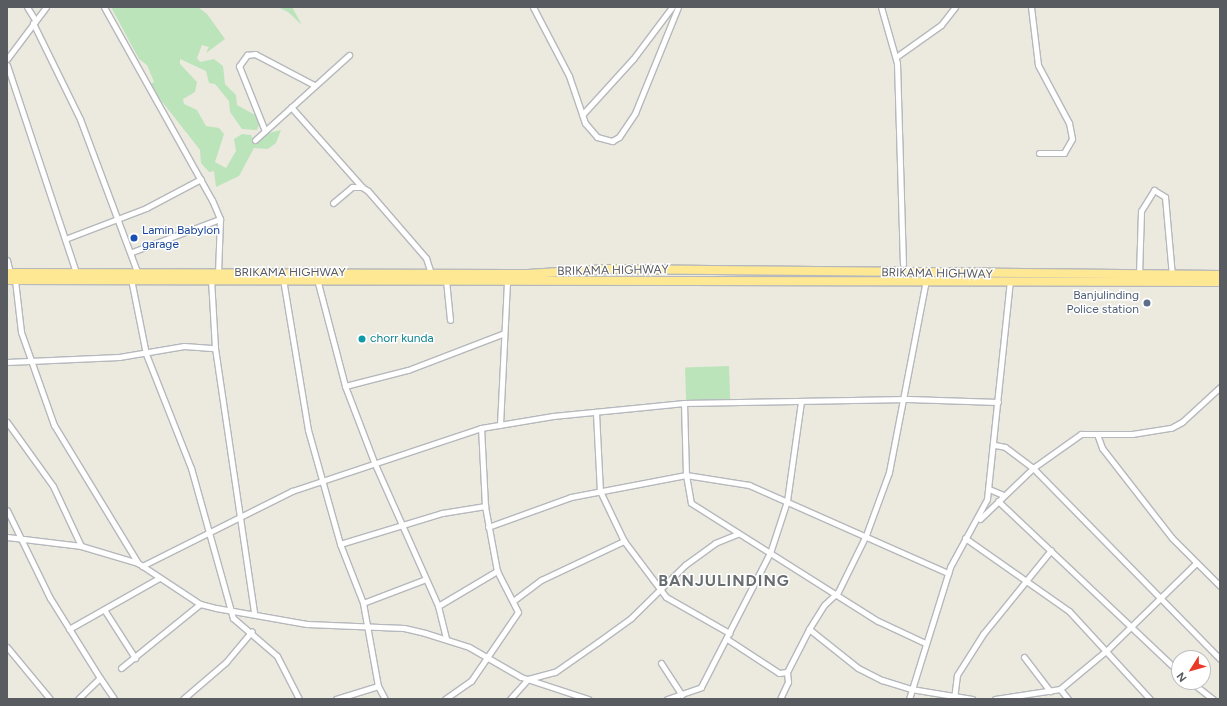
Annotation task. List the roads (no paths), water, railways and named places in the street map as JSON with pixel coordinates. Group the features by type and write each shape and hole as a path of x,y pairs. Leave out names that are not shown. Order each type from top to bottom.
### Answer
{"highway":[{"name":"BRIKAMA HIGHWAY","path":"159,276 211,279 317,279 607,269 926,278"},
{"name":"BRIKAMA HIGHWAY","path":"10,276 76,272 139,276 218,273 432,276 446,280 507,280 926,278 1205,279 1220,275"},
{"name":"BRIKAMA HIGHWAY","path":"1103,278 1139,275 1172,275 1220,282"},
{"name":"BRIKAMA HIGHWAY","path":"10,276 131,279 139,276"}],"street":[{"path":"27,7 80,119 120,218 139,276"},
{"path":"7,59 34,21 46,7"},
{"path":"104,7 201,179 220,218 218,273"},
{"path":"533,7 569,76 582,115 597,138 612,140 619,137 652,77 678,7"},
{"path":"582,115 633,58 672,7"},
{"path":"881,7 896,57 903,264"},
{"path":"896,57 941,25 955,7"},
{"path":"1031,7 1038,65 1069,123 1072,139 1064,153 1039,153"},
{"path":"265,131 239,66 247,55 255,54 314,85"},
{"path":"255,140 314,85 349,55"},
{"path":"7,65 76,272"},
{"path":"291,107 426,258 432,276"},
{"path":"65,239 120,218 201,179"},
{"path":"333,203 352,187 362,186"},
{"path":"1139,275 1141,211 1154,190 1165,197 1172,275"},
{"path":"132,252 220,218"},
{"path":"7,260 15,306 30,360 54,425 71,459 140,564"},
{"path":"780,699 788,682 788,672 809,629 824,605 838,592 866,535 889,472 926,278"},
{"path":"976,523 989,490 995,445 1010,278"},
{"path":"131,279 146,354 190,468 208,536 233,618 252,631 277,656 299,699"},
{"path":"211,279 215,348 254,613"},
{"path":"283,279 308,430 340,544 363,603 370,627 378,686 385,699"},
{"path":"317,279 346,386 374,462 438,606 446,639"},
{"path":"446,280 450,320"},
{"path":"500,425 502,334 507,280"},
{"path":"346,386 408,370 502,334"},
{"path":"7,362 146,354 184,346 215,348"},
{"path":"909,699 948,573 965,538 976,523 1003,495 1033,468 1081,434 1147,433 1171,428 1220,387"},
{"path":"140,564 208,536 292,491 323,482 374,462 482,428 552,416 596,413 684,403 904,399 998,402"},
{"path":"668,699 701,687 770,553 787,501 801,402"},
{"path":"684,403 686,475 691,503 737,534 838,592 878,620 926,643"},
{"path":"596,413 600,491 624,542 661,590 729,633"},
{"path":"7,422 53,486 81,546"},
{"path":"445,699 471,681 518,612 497,571 488,526 485,506 482,428"},
{"path":"1096,434 1102,448 1195,564 1220,586"},
{"path":"995,445 1005,447 1033,468 1220,659"},
{"path":"488,526 600,491 686,475 749,485 866,535 948,573"},
{"path":"989,490 1003,495"},
{"path":"998,501 1132,625 1171,664"},
{"path":"340,544 404,527 442,513 485,506"},
{"path":"7,510 50,598 114,699"},
{"path":"510,699 528,680 555,672 631,618 694,558 737,534"},
{"path":"7,537 21,537 81,546 140,564 200,604 307,624 404,628 446,639 469,647 486,660 528,680 588,699"},
{"path":"965,538 1028,580 1068,611 1107,650 1150,699"},
{"path":"513,601 541,580 624,542"},
{"path":"954,698 958,675 968,657 1051,550"},
{"path":"995,699 1060,689 1107,650 1195,564"},
{"path":"438,606 497,571"},
{"path":"69,630 105,611 159,578"},
{"path":"363,603 426,579"},
{"path":"121,668 200,604"},
{"path":"105,611 135,658"},
{"path":"809,629 858,668 911,689 954,698 972,699"},
{"path":"184,699 226,662 252,631"},
{"path":"727,639 779,673 788,672"},
{"path":"7,647 9,655 50,699"},
{"path":"1024,657 1050,691"},
{"path":"661,663 682,695"},
{"path":"78,699 100,678"},
{"path":"336,699 378,686"},
{"path":"1060,689 1068,699"},
{"path":"1201,690 1213,699"}],"place":[{"name":"Lamin Babylon garage","path":"134,238"},
{"name":"Banjulinding Police station","path":"1147,303"},
{"name":"chorr kunda","path":"362,339"}],"district":[{"name":"BANJULINDING","path":"724,581"}]}
